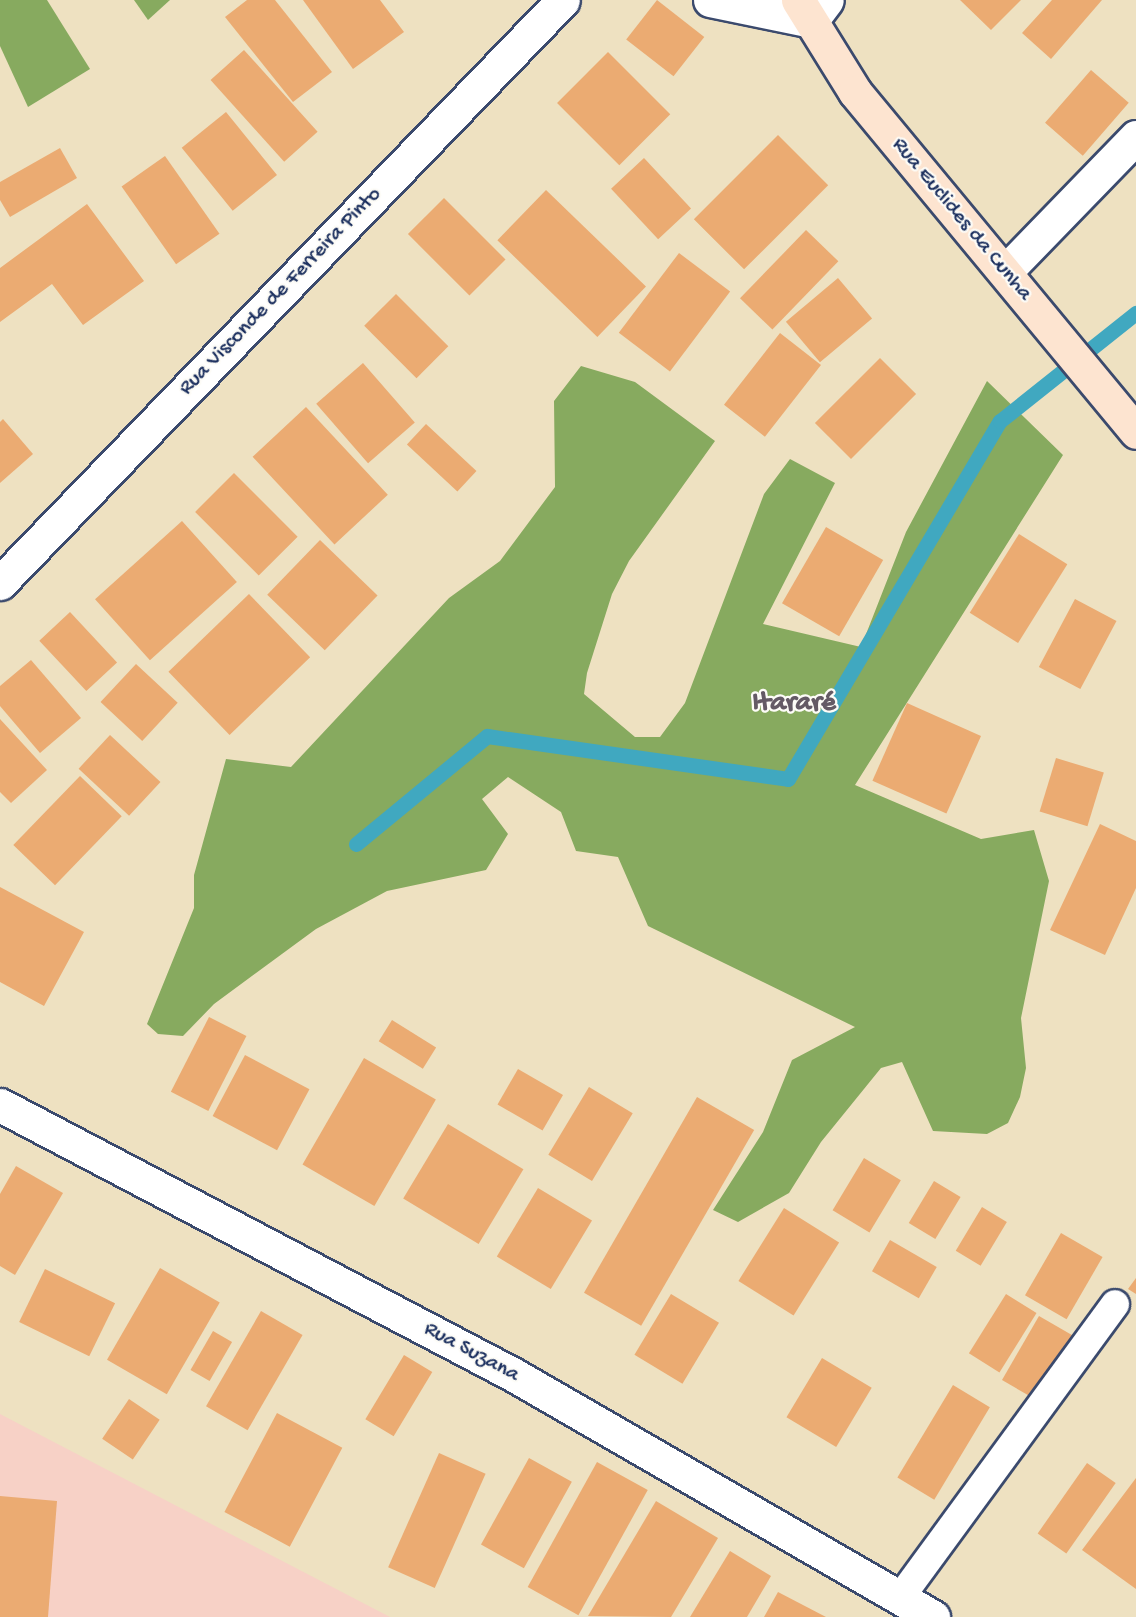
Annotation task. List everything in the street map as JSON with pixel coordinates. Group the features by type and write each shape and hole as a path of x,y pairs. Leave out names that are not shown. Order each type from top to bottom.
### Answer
{"main road":[{"name":"Rua Euclides da Cunha","path":"812,7 855,92 1136,432"}],"street":[{"name":"Rua Visconde de Ferreira Pinto","path":"0,583 563,0"},
{"path":"710,0 812,7"},
{"path":"1005,272 1136,137"},
{"name":"Rua Suzana","path":"0,1105 514,1375 933,1617"}],"lane":[{"path":"900,1598 1115,1304"}],"shaded area":[{"path":"0,1414 390,1617 0,1617"}],"green space":[{"path":"0,0 47,0 90,69 28,107 0,46"},
{"path":"134,0 170,0 148,20"},
{"path":"581,366 635,382 715,441 629,561 612,594 587,673 584,694 635,737 660,737 685,703 764,494 790,459 835,483 763,624 861,647 906,532 987,381 1063,455 855,785 981,839 1034,830 1049,881 1021,1018 1026,1068 1020,1097 1008,1123 987,1134 933,1131 902,1062 881,1068 821,1142 789,1193 738,1222 713,1210 763,1132 792,1060 855,1027 648,926 618,857 576,851 561,812 508,777 482,799 508,834 486,870 387,891 316,929 214,1004 183,1036 158,1034 147,1024 194,908 194,875 226,759 291,767 449,598 500,561 555,487 554,401"}],"building":[{"path":"247,0 275,0 332,72 293,102 225,17"},
{"path":"303,0 380,0 404,32 353,69"},
{"path":"657,0 704,37 673,76 626,39"},
{"path":"960,0 1021,0 991,30"},
{"path":"1052,0 1102,0 1051,59 1022,33"},
{"path":"244,50 318,132 284,162 211,80"},
{"path":"608,52 670,114 619,165 557,103"},
{"path":"1091,70 1129,103 1083,156 1045,123"},
{"path":"226,112 277,175 233,211 182,148"},
{"path":"778,135 828,185 744,269 694,219"},
{"path":"60,148 77,178 10,217 0,200 0,182"},
{"path":"165,156 219,234 176,264 122,186"},
{"path":"644,158 691,208 658,239 611,189"},
{"path":"546,190 646,287 597,337 497,240"},
{"path":"444,198 506,260 469,296 408,234"},
{"path":"87,204 144,281 83,325 52,284 0,322 0,268"},
{"path":"806,230 838,261 772,330 740,298"},
{"path":"679,253 730,292 670,371 619,333"},
{"path":"838,278 872,319 820,362 786,322"},
{"path":"396,294 448,346 417,378 364,326"},
{"path":"780,333 821,365 765,437 724,405"},
{"path":"880,358 916,394 851,459 815,423"},
{"path":"363,363 415,423 368,463 316,404"},
{"path":"306,407 388,495 334,545 253,457"},
{"path":"3,419 33,454 0,483 0,422"},
{"path":"426,424 476,471 457,492 407,444"},
{"path":"234,473 298,537 259,576 195,512"},
{"path":"182,521 237,582 150,660 95,599"},
{"path":"826,527 883,560 839,636 782,603"},
{"path":"1019,534 1067,564 1018,643 970,613"},
{"path":"320,540 378,596 325,650 267,595"},
{"path":"249,594 310,657 230,735 168,672"},
{"path":"1075,599 1116,621 1080,689 1039,667"},
{"path":"70,612 117,662 86,691 39,641"},
{"path":"31,660 81,718 40,753 0,706 0,686"},
{"path":"136,664 178,703 142,741 101,702"},
{"path":"907,703 981,736 946,814 872,781"},
{"path":"0,719 47,770 11,803 0,792"},
{"path":"110,735 160,782 129,816 79,769"},
{"path":"1056,758 1104,773 1087,826 1040,812"},
{"path":"80,776 122,816 55,885 13,845"},
{"path":"1100,824 1136,841 1136,888 1105,955 1050,930"},
{"path":"0,887 84,932 44,1006 0,982"},
{"path":"209,1017 246,1036 208,1111 171,1092"},
{"path":"392,1020 436,1048 423,1069 379,1041"},
{"path":"245,1055 309,1089 277,1150 213,1116"},
{"path":"364,1058 436,1100 374,1206 302,1165"},
{"path":"518,1069 563,1095 543,1131 497,1105"},
{"path":"589,1087 633,1113 592,1181 548,1155"},
{"path":"697,1097 754,1130 641,1326 584,1293"},
{"path":"448,1124 523,1169 479,1244 403,1199"},
{"path":"864,1158 901,1180 869,1232 833,1210"},
{"path":"16,1166 63,1193 15,1275 0,1266 0,1194"},
{"path":"934,1181 961,1197 935,1239 909,1223"},
{"path":"538,1188 592,1220 551,1289 497,1257"},
{"path":"982,1207 1007,1222 981,1266 956,1251"},
{"path":"784,1208 839,1242 794,1315 738,1281"},
{"path":"1061,1233 1103,1257 1067,1319 1025,1295"},
{"path":"890,1240 937,1267 919,1298 872,1271"},
{"path":"160,1268 220,1302 167,1394 107,1360"},
{"path":"45,1269 115,1303 89,1356 19,1322"},
{"path":"1136,1278 1136,1294 1128,1289"},
{"path":"671,1294 719,1323 682,1384 634,1355"},
{"path":"1006,1294 1037,1313 999,1372 969,1353"},
{"path":"261,1311 303,1335 248,1430 206,1406"},
{"path":"1039,1316 1075,1337 1038,1401 1002,1380"},
{"path":"213,1331 232,1342 210,1381 190,1370"},
{"path":"404,1355 432,1372 394,1436 365,1419"},
{"path":"822,1358 872,1388 836,1447 786,1417"},
{"path":"953,1385 990,1407 934,1500 897,1478"},
{"path":"129,1399 160,1420 133,1459 102,1439"},
{"path":"277,1413 342,1448 290,1547 224,1512"},
{"path":"439,1453 486,1474 435,1588 388,1567"},
{"path":"529,1458 572,1482 524,1568 481,1545"},
{"path":"597,1462 648,1490 578,1615 528,1587"},
{"path":"1087,1463 1116,1483 1066,1554 1038,1533"},
{"path":"1136,1478 1136,1589 1082,1550"},
{"path":"0,1496 57,1501 48,1617 0,1617"},
{"path":"656,1501 718,1538 671,1617 588,1616"},
{"path":"730,1551 771,1576 747,1617 690,1617"},
{"path":"778,1592 826,1617 764,1617"}],"waterway":[{"path":"356,844 487,736 788,779 1000,421 1136,313"}],"district":[{"name":"Itararé","path":"794,704"}]}
